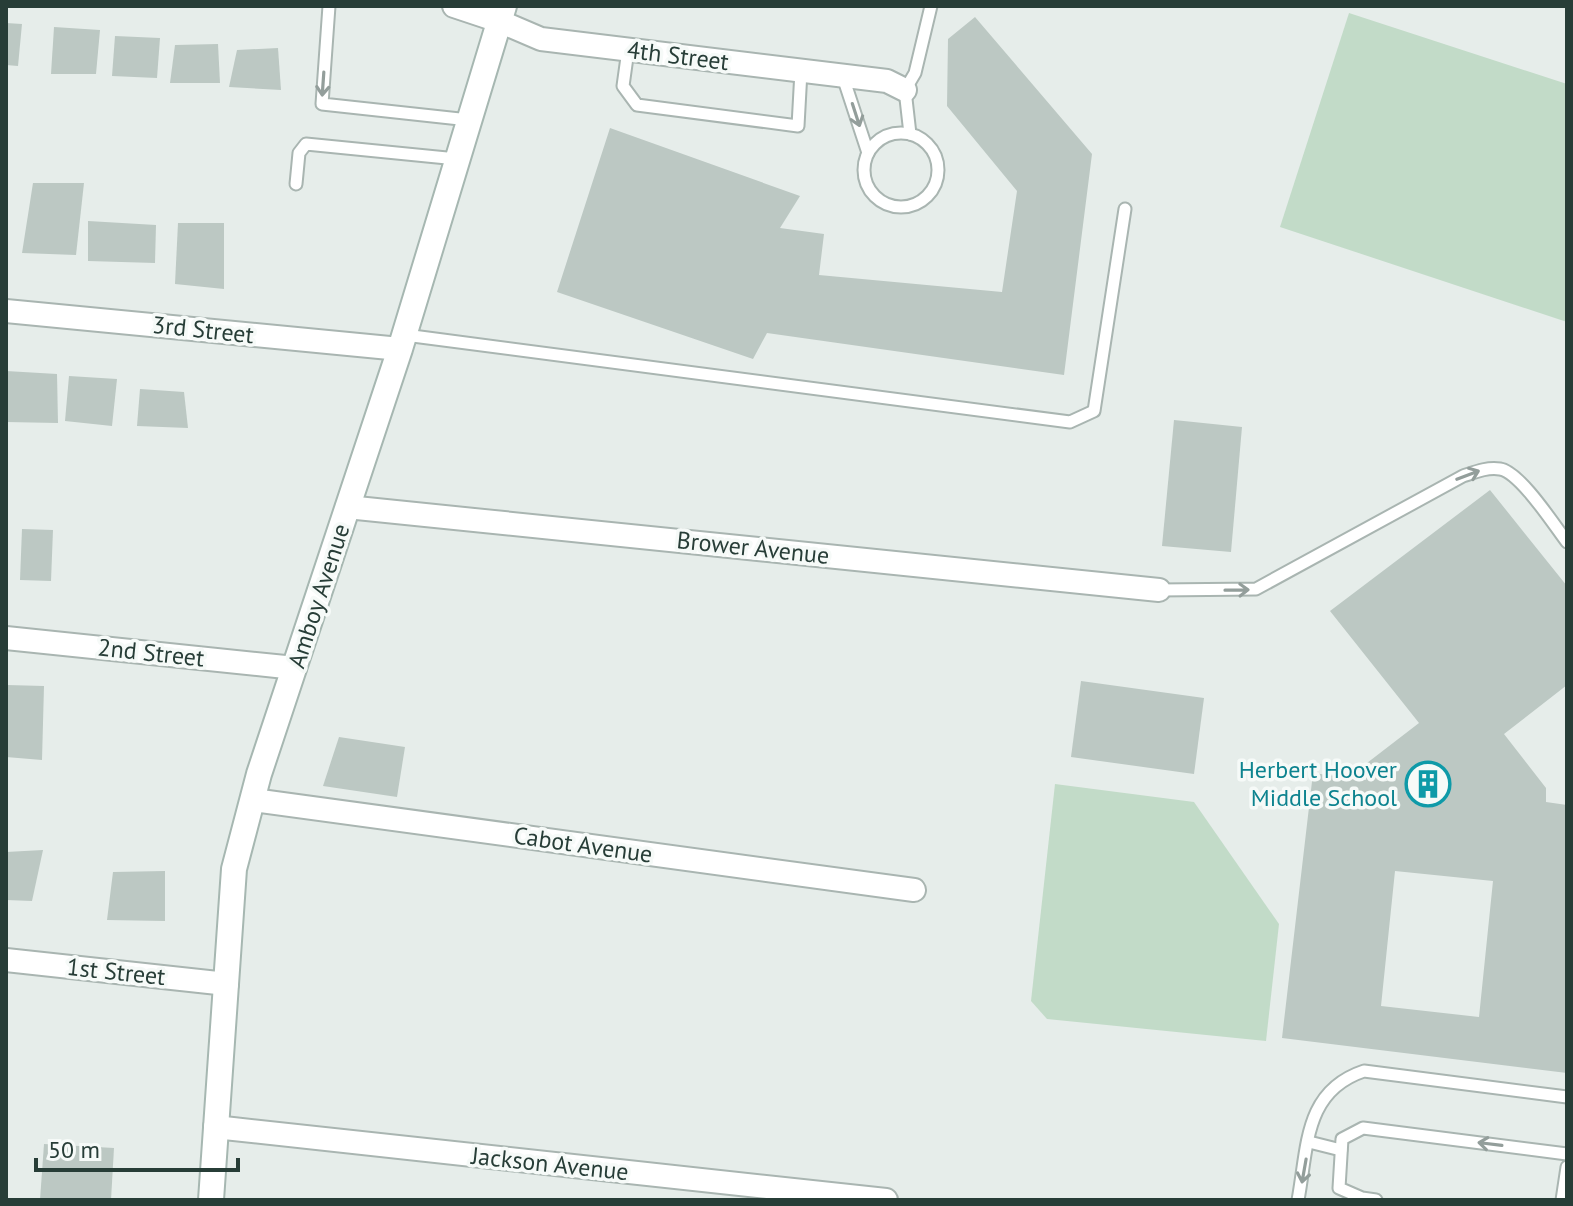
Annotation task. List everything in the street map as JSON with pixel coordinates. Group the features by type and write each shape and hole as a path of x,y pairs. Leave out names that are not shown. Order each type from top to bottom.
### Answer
{"street":[{"name":"4th Street","path":"454,6 502,13 541,39 887,81 905,90"},
{"name":"Amboy Avenue","path":"211,1200 234,869 295,668 402,342 502,13"},
{"name":"3rd Street","path":"6,311 402,342"},
{"name":"Brower Avenue","path":"347,507 1159,590"},
{"name":"2nd Street","path":"6,638 295,668"},
{"name":"Cabot Avenue","path":"253,800 914,890"},
{"name":"1st Street","path":"6,960 227,984"},
{"name":"Jackson Avenue","path":"215,1127 886,1200"}],"lane":[{"path":"329,6 322,104 469,120"},
{"path":"910,134 905,90 915,73 931,6"},
{"path":"628,50 623,86 637,105 798,126 801,71"},
{"path":"843,77 868,153"},
{"path":"910,134 930,147 936,158 936,182 921,201 898,207 876,198 868,188 864,164 868,153 886,136 910,134"},
{"path":"296,184 299,153 306,144 457,160"},
{"path":"402,342 1070,422 1094,411 1125,209"},
{"path":"1159,590 1256,589 1463,476 1483,470 1503,469 1518,479 1567,542"},
{"path":"1298,1200 1318,1104 1343,1078 1364,1071 1567,1097"},
{"path":"1376,1200 1362,1198 1339,1188 1342,1139 1363,1128 1567,1154"},
{"path":"1309,1142 1341,1150"},
{"path":"1562,1200 1567,1167"}],"green space":[{"path":"1349,13 1567,84 1567,322 1280,227"},
{"path":"1055,784 1194,802 1279,924 1266,1041 1047,1019 1031,1001"}],"building":[{"path":"975,17 1092,154 1064,375 767,333 753,359 557,292 610,128 800,196 780,228 824,234 819,275 1002,292 1017,191 947,106 948,39"},
{"path":"6,23 22,24 18,66 6,65"},
{"path":"54,27 100,30 96,74 51,74"},
{"path":"115,36 160,38 157,78 112,76"},
{"path":"218,44 220,83 170,83 175,45"},
{"path":"278,48 281,90 229,87 237,50"},
{"path":"33,183 84,183 76,255 22,253"},
{"path":"88,221 156,225 155,263 88,261"},
{"path":"178,223 224,223 224,289 175,284"},
{"path":"6,371 57,374 58,423 6,422"},
{"path":"69,376 117,379 112,426 65,421"},
{"path":"140,389 184,392 188,428 137,426"},
{"path":"1174,420 1242,427 1231,552 1162,546"},
{"name":"Herbert Hoover Middle School","path":"1490,490 1567,586 1567,685 1504,734 1546,788 1546,802 1567,805 1567,1073 1282,1038 1313,773 1366,780 1367,763 1419,723 1330,611","holes":["1395,871 1493,881 1479,1017 1381,1006"]},
{"path":"22,529 53,530 51,581 20,580"},
{"path":"1081,681 1204,698 1194,774 1071,757"},
{"path":"7,685 44,686 42,760 6,757"},
{"path":"339,737 405,747 397,797 323,786"},
{"path":"43,850 32,901 6,900 6,852"},
{"path":"165,871 165,921 107,920 113,872"},
{"path":"44,1144 114,1148 111,1200 40,1200"}],"place":[{"name":"Herbert Hoover Middle School","path":"1428,784"}]}
